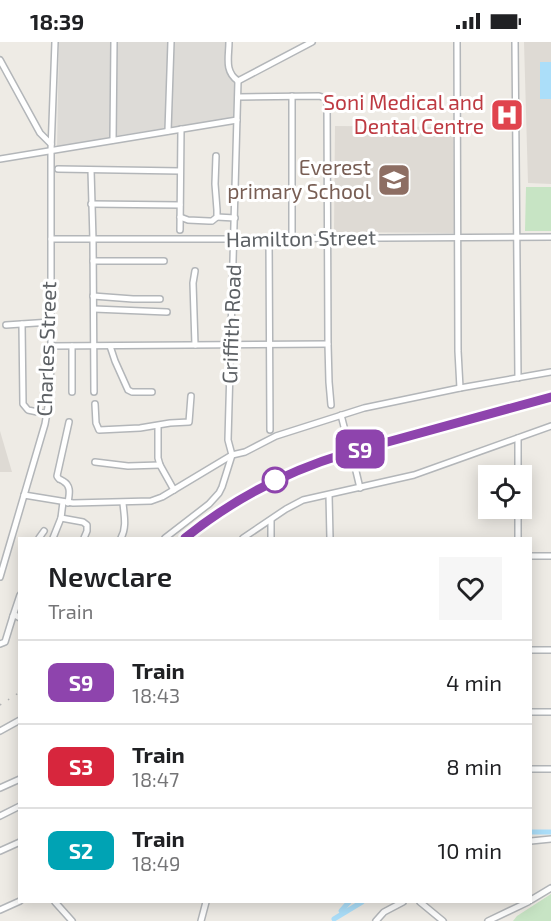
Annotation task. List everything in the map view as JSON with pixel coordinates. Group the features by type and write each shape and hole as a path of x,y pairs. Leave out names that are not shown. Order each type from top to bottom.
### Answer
{"street":[{"name":"Charles Street","path":"0,577 47,414 50,395 51,144 55,42"},
{"path":"113,140 114,42"},
{"path":"168,131 171,42"},
{"name":"Griffith Road","path":"166,537 215,498 222,487 232,455 228,440 238,81 229,72 229,42"},
{"path":"238,81 312,42"},
{"path":"457,42 460,388"},
{"path":"516,42 518,378"},
{"path":"0,60 40,133 51,144"},
{"path":"292,96 292,238"},
{"path":"238,98 319,96 327,103 328,344 331,405"},
{"path":"0,159 237,120"},
{"path":"180,230 181,129"},
{"path":"216,156 217,217"},
{"path":"58,169 180,171"},
{"path":"91,170 94,392"},
{"path":"91,204 180,205"},
{"path":"180,217 188,220 209,221 217,217 235,218"},
{"name":"Hamilton Street","path":"51,239 551,237"},
{"path":"269,239 270,429"},
{"path":"93,261 164,261"},
{"path":"195,271 193,283 195,345"},
{"path":"93,296 160,299"},
{"path":"94,309 167,312"},
{"path":"6,325 51,322"},
{"path":"22,324 22,404 28,410 47,414"},
{"path":"51,346 328,344"},
{"path":"72,346 72,392"},
{"path":"110,346 128,390 152,392"},
{"path":"24,495 66,502 151,501 162,497 232,455 245,452 276,436 364,408 551,372"},
{"path":"96,404 96,423 99,430 120,430 189,422 190,396"},
{"path":"340,416 348,442"},
{"path":"53,537 69,490 68,485 57,476 69,422"},
{"path":"158,426 158,458 174,490"},
{"path":"245,537 297,502 414,475 551,426"},
{"path":"518,438 518,465"},
{"path":"95,462 128,466 160,465"},
{"path":"355,467 360,488"},
{"path":"329,495 330,537"},
{"path":"122,537 125,525 123,503"},
{"path":"61,518 83,522 87,525 84,537"},
{"path":"518,519 518,537"},
{"path":"271,520 271,537"},
{"path":"40,537 44,531"},
{"path":"532,556 551,556"},
{"path":"0,644 5,642 11,620 16,617"},
{"path":"532,650 551,650"},
{"path":"532,712 551,712"},
{"path":"0,731 18,721"},
{"path":"532,769 551,769"},
{"path":"0,788 18,780"},
{"path":"0,816 18,807"},
{"path":"532,841 551,839"},
{"path":"0,851 18,843"},
{"path":"532,899 551,888"},
{"path":"0,909 18,902"},
{"path":"56,903 72,921"},
{"path":"201,921 206,903"},
{"path":"376,921 384,912 401,903"},
{"path":"421,903 443,921"},
{"path":"488,921 525,903"}],"shaded area":[{"path":"59,42 229,42 228,60 235,74 240,76 236,117 115,136 57,148"},
{"path":"524,42 551,42 551,184 528,183"},
{"name":"Everest primary School","path":"335,126 453,127 455,233 334,232"},
{"path":"0,431 12,472 0,472"}],"green space":[{"path":"526,187 551,187 551,231 525,231"},
{"path":"551,894 551,921 513,921 517,916"}],"water":[{"path":"540,62 551,62 551,99 540,99"}],"waterway":[{"path":"532,832 551,832"},
{"path":"341,911 348,903"},
{"path":"334,919 360,903"}],"tunnel":[{"path":"348,442 355,467"}],"railway":[{"path":"186,537 250,493 304,467 360,449 551,397"},
{"path":"0,705 18,693"}],"train":[{"name":"S9","path":"186,537 216,514 262,486 312,464 551,397"}],"place":[{"name":"Soni Medical and Dental Centre","path":"507,115"},
{"name":"Everest primary School","path":"394,180"}]}
